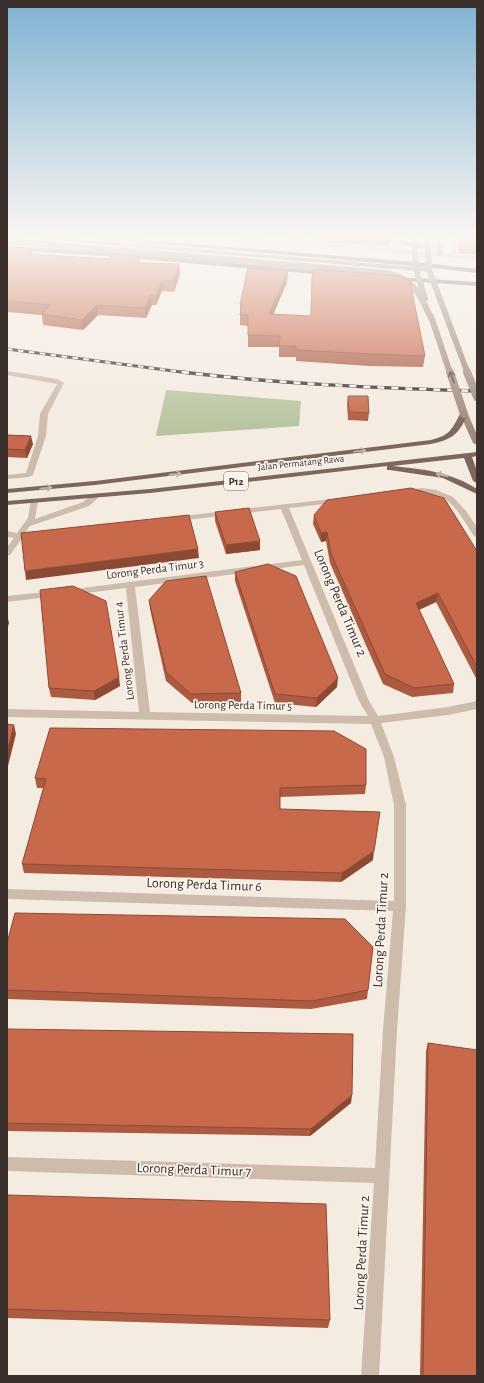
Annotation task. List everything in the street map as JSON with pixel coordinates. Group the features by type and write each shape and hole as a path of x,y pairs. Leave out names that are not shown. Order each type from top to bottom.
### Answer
{"main road":[{"path":"7,491 103,482 431,442 453,434 458,429 464,414"},
{"name":"Jalan Permatang Rawa","path":"7,503 96,496 477,454"},
{"path":"467,456 477,481"},
{"path":"376,466 441,474 463,482 477,492"}],"street":[{"path":"421,301 433,322"},
{"path":"426,301 464,414 477,443"},
{"path":"440,301 477,398"},
{"path":"7,373 57,381 61,383 44,414 42,436 29,476 7,477"},
{"path":"401,493 433,491 448,496 457,503 477,534"},
{"path":"29,524 86,504 96,496"},
{"path":"168,520 351,499"},
{"path":"7,553 29,524 32,518 34,501"},
{"name":"Lorong Perda Timur 2","path":"284,507 364,701 375,720 389,757 400,805 400,906 390,1030 370,1376"},
{"path":"7,534 20,536 40,534"},
{"name":"Lorong Perda Timur 3","path":"7,599 306,562"},
{"name":"Lorong Perda Timur 4","path":"130,584 145,716"},
{"name":"Lorong Perda Timur 5","path":"7,713 375,720 448,711 477,705"},
{"name":"Lorong Perda Timur 6","path":"7,894 400,906"},
{"name":"Lorong Perda Timur 7","path":"7,1164 381,1176"}],"green space":[{"path":"166,390 301,401 299,426 156,436"}],"building":[{"path":"7,301 148,301 145,308 97,305 82,320 42,314 51,305"},
{"path":"241,301 275,301 269,314 311,316 311,301 414,301 425,356 296,350 296,346 279,346 280,336 248,335 248,315 240,315 242,304 240,304"},
{"path":"348,396 368,396 369,413 349,412"},
{"path":"7,435 31,436 25,450 7,449"},
{"path":"411,488 444,498 477,551 477,667 438,593 416,603 454,684 414,688 385,674 331,554 327,532 321,533 314,515 327,500"},
{"path":"249,508 260,541 226,545 215,512"},
{"path":"189,515 198,549 25,571 21,533"},
{"path":"268,564 296,576 338,678 317,698 275,694 235,572"},
{"path":"206,576 241,693 191,694 166,672 149,600 166,581"},
{"path":"73,586 106,601 119,677 94,691 49,688 40,590"},
{"path":"7,724 14,725 7,752"},
{"path":"50,728 334,731 366,749 366,785 280,788 280,809 380,812 374,851 342,873 22,864 46,779 35,778"},
{"path":"15,913 345,919 373,947 368,990 312,1001 7,990 7,943"},
{"path":"7,1029 353,1034 352,1095 311,1129 7,1123"},
{"path":"428,1043 477,1050 477,1376 423,1376"},
{"path":"7,1195 326,1204 330,1320 7,1309"}],"railway":[{"path":"7,349 189,373"},
{"path":"182,372 256,380 329,385 477,391"}]}
